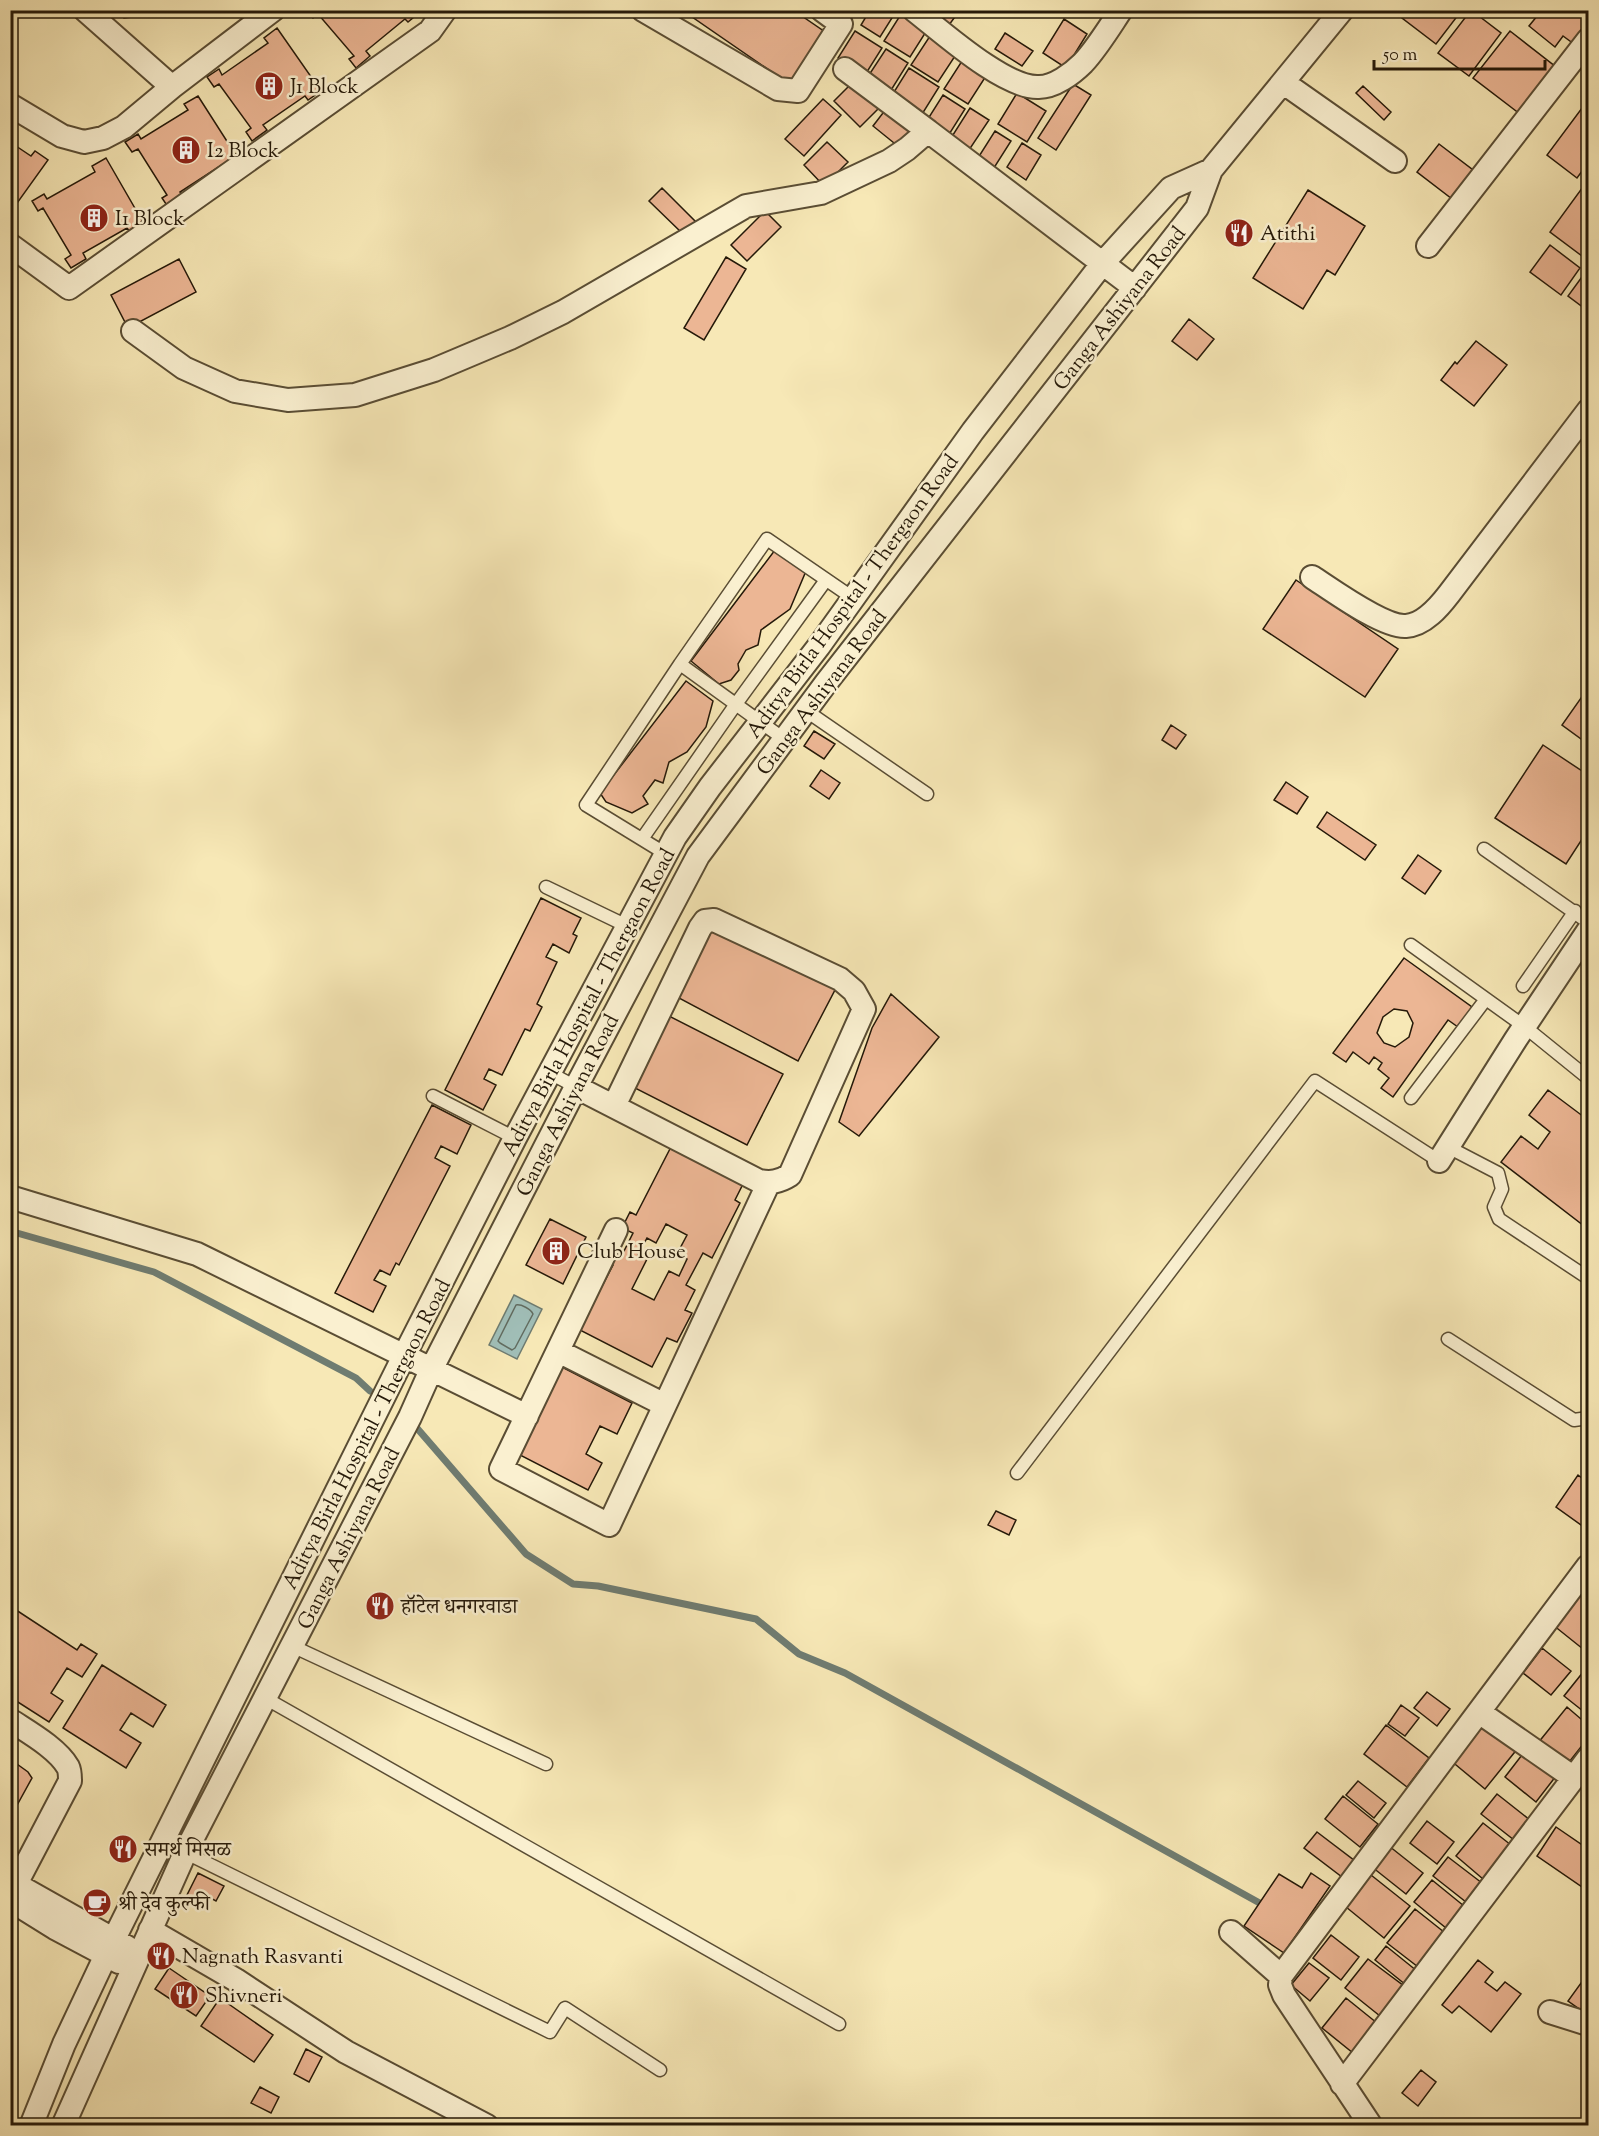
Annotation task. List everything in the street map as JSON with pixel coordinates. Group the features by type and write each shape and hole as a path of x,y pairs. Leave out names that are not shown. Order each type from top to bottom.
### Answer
{"street":[{"path":"85,10 172,87"},
{"path":"10,105 62,136 84,142 103,138 124,128 172,87 273,10"},
{"path":"10,245 69,288 430,32 445,10"},
{"path":"643,10 778,89 798,91 841,24 822,10"},
{"path":"914,10 1008,79 1028,87 1040,87 1062,79 1083,63 1121,10"},
{"name":"Aditya Birla Hospital - Thergaon Road","path":"32,2126 64,2044 162,1841 515,1138 675,837 853,598 973,431 1102,264 1171,188 1211,170 1342,10"},
{"path":"1428,246 1588,40"},
{"path":"845,69 1135,288"},
{"path":"1284,83 1395,161"},
{"path":"133,331 184,368 236,391 288,400 355,395 434,370 510,338 562,312 746,206 821,193 889,161 928,131"},
{"name":"Ganga Ashiyana Road","path":"63,2126 184,1853 410,1417 431,1370 576,1087 698,856 805,710 1197,208 1211,170"},
{"path":"1312,577 1386,623 1406,626 1424,620 1439,607 1588,411"},
{"path":"576,1087 759,1181 781,1180 789,1174 864,1009 854,991 840,979 714,920 705,921 614,1106"},
{"path":"1444,1154 1588,931"},
{"path":"616,1230 501,1469 609,1525 769,1182"},
{"path":"10,1197 197,1254 527,1416"},
{"path":"558,1351 665,1405"},
{"path":"1371,2126 1284,1995 1280,1985 1281,1976 1588,1566"},
{"path":"1479,1712 1574,1778"},
{"path":"10,1720 59,1756 69,1768 70,1781 12,1888 110,1948 136,1961"},
{"path":"1342,2084 1588,1759"},
{"path":"150,1930 236,1980 346,2052 487,2126"},
{"path":"1230,1932 1281,1976"},
{"path":"1550,2012 1588,2024"}],"lane":[{"path":"666,854 586,805 767,539 853,598"},
{"path":"642,839 826,580"},
{"path":"680,664 784,739"},
{"path":"805,710 927,794"},
{"path":"1484,849 1588,922"},
{"path":"546,887 627,926"},
{"path":"1523,986 1575,911"},
{"path":"1411,945 1525,1027 1588,1078"},
{"path":"1411,1098 1486,999"},
{"path":"550,1073 576,1087"},
{"path":"1017,1473 1315,1081 1444,1154 1498,1173 1502,1189 1494,1207 1499,1220 1588,1278"},
{"path":"433,1096 515,1138"},
{"path":"1448,1339 1574,1420 1588,1418"},
{"path":"292,1646 546,1764"},
{"path":"265,1698 839,2024"},
{"path":"162,1841 550,2032 565,2008 660,2070"}],"water":[{"path":"514,1295 542,1309 517,1359 489,1345"}],"building":[{"path":"122,10 148,10 149,15 124,18"},
{"path":"307,10 419,10 420,12 408,22 405,19 366,51 370,56 356,68 349,59 354,56 318,14 313,18"},
{"path":"682,10 793,10 828,34 792,86"},
{"path":"870,10 897,10 880,37 861,25"},
{"path":"929,10 960,10 949,25"},
{"path":"1407,10 1462,10 1436,44 1402,18"},
{"path":"1471,10 1501,33 1469,76 1438,53"},
{"path":"1497,10 1509,10 1505,16"},
{"path":"1542,10 1588,10 1586,16 1588,26 1574,44 1563,36 1555,47 1529,26"},
{"path":"903,11 929,27 910,57 884,41"},
{"path":"1064,19 1087,34 1066,68 1043,53"},
{"name":"J1 Block","path":"277,28 321,91 308,100 305,96 263,125 267,130 252,141 246,132 251,128 219,84 214,87 207,77 219,69 222,75 268,43 264,38"},
{"path":"855,31 882,48 865,75 838,58"},
{"path":"1510,31 1556,67 1520,114 1473,78"},
{"path":"1005,33 1033,51 1022,66 995,49"},
{"path":"930,36 957,53 938,82 911,65"},
{"path":"886,49 908,63 888,95 865,81"},
{"path":"962,61 986,76 968,104 944,89"},
{"path":"909,68 939,87 919,119 889,100"},
{"path":"855,80 881,106 860,127 834,101"},
{"path":"1073,84 1091,95 1056,150 1038,138"},
{"path":"1363,86 1391,112 1384,120 1356,93"},
{"path":"1017,93 1046,111 1027,142 998,124"},
{"path":"943,95 965,109 948,136 926,122"},
{"name":"I2 Block","path":"198,96 239,160 225,168 223,164 180,192 183,197 168,207 162,198 167,195 138,149 132,152 125,142 138,134 141,139 188,110 184,104"},
{"path":"823,99 841,115 804,156 785,139"},
{"path":"1588,100 1588,163 1577,178 1547,155"},
{"path":"970,108 989,120 969,150 951,138"},
{"path":"886,109 913,130 899,147 873,126"},
{"path":"995,131 1011,141 992,171 976,161"},
{"path":"10,142 31,156 35,151 48,160 10,213"},
{"path":"827,142 848,162 824,186 804,165"},
{"path":"1022,143 1041,155 1026,180 1007,167"},
{"path":"1439,144 1477,173 1456,202 1417,172"},
{"name":"I1 Block","path":"106,158 144,224 130,232 127,228 83,253 86,259 71,268 65,259 71,255 43,208 38,211 32,201 44,194 47,199 95,172 92,166"},
{"path":"1588,180 1588,247 1582,256 1550,232"},
{"path":"662,188 696,222 683,234 649,201"},
{"path":"1308,190 1365,226 1335,275 1327,270 1303,309 1253,278"},
{"path":"765,211 781,227 747,261 731,245"},
{"path":"1550,245 1580,268 1561,295 1530,272"},
{"path":"726,257 746,269 704,340 684,328"},
{"path":"179,259 196,292 128,328 111,295"},
{"path":"1588,271 1588,311 1568,296"},
{"path":"1189,319 1214,339 1197,360 1172,341"},
{"path":"1476,341 1507,365 1474,406 1441,380"},
{"path":"775,550 806,571 790,609 761,630 758,645 746,650 738,664 739,670 731,680 719,684 691,661"},
{"path":"1296,580 1398,649 1365,697 1263,629"},
{"path":"686,681 713,701 706,727 687,752 669,762 663,783 655,780 643,796 648,804 632,813 606,802 600,793"},
{"path":"1588,688 1588,744 1562,725"},
{"path":"1171,725 1186,735 1176,749 1162,740"},
{"path":"814,731 835,744 824,759 804,746"},
{"path":"1543,745 1588,775 1588,830 1566,864 1495,818"},
{"path":"821,770 840,783 829,799 810,786"},
{"path":"1286,782 1308,797 1297,814 1274,800"},
{"path":"1327,812 1376,845 1365,860 1317,827"},
{"path":"1418,855 1441,871 1425,894 1402,878"},
{"path":"541,898 581,918 573,934 577,936 569,953 553,944 546,957 557,962 537,1004 542,1007 530,1031 525,1029 502,1075 489,1069 484,1079 496,1085 483,1110 445,1090"},
{"path":"714,925 836,988 798,1061 677,997"},
{"path":"1404,958 1472,1007 1458,1027 1448,1020 1393,1097 1381,1088 1389,1078 1378,1069 1382,1063 1374,1057 1369,1064 1353,1052 1346,1062 1333,1053","holes":["1394,1009 1407,1011 1413,1023 1409,1037 1395,1047 1384,1043 1377,1033 1383,1017"]},
{"path":"891,994 939,1037 859,1136 839,1122 872,1028"},
{"path":"667,1015 783,1074 747,1145 631,1086"},
{"path":"1548,1090 1588,1120 1588,1229 1501,1162 1521,1136 1538,1149 1550,1132 1529,1115"},
{"path":"432,1105 471,1125 457,1154 441,1146 435,1158 450,1166 399,1265 396,1263 390,1275 380,1270 374,1280 386,1286 373,1312 335,1293"},
{"path":"673,1143 745,1180 735,1200 740,1203 712,1258 703,1253 686,1285 695,1290 685,1310 692,1313 677,1342 667,1338 652,1367 574,1327 581,1314 586,1317 613,1265 607,1262 615,1247 624,1251 633,1233 622,1228 630,1212 636,1215","holes":["666,1224 687,1235 677,1254 687,1259 679,1276 669,1271 654,1300 632,1289 647,1259 638,1255 647,1238 656,1243"]},
{"name":"Club House","path":"550,1219 586,1237 563,1284 526,1265"},
{"path":"562,1367 632,1403 617,1434 600,1426 586,1454 602,1463 588,1490 518,1454"},
{"path":"1578,1475 1588,1483 1588,1530 1556,1507"},
{"path":"996,1511 1016,1520 1009,1535 988,1525"},
{"path":"1588,1581 1588,1653 1553,1625"},
{"path":"10,1606 77,1650 81,1644 97,1654 82,1677 67,1668 51,1693 63,1701 49,1722 10,1697"},
{"path":"1542,1648 1571,1671 1551,1695 1523,1673"},
{"path":"102,1665 166,1705 153,1727 131,1713 120,1730 141,1743 126,1768 63,1728"},
{"path":"1588,1666 1588,1715 1564,1696"},
{"path":"1427,1692 1450,1709 1437,1726 1414,1708"},
{"path":"1401,1705 1419,1718 1405,1736 1388,1724"},
{"path":"1567,1707 1588,1725 1588,1738 1566,1766 1538,1743"},
{"path":"1482,1719 1518,1748 1485,1789 1450,1760"},
{"path":"1386,1725 1429,1758 1407,1787 1364,1754"},
{"path":"1525,1751 1556,1776 1536,1802 1505,1777"},
{"path":"10,1759 28,1772 32,1778 10,1818"},
{"path":"1358,1781 1386,1803 1374,1818 1346,1795"},
{"path":"1497,1794 1530,1820 1514,1840 1481,1814"},
{"path":"1343,1796 1378,1824 1360,1847 1325,1819"},
{"path":"1427,1821 1454,1842 1437,1864 1410,1843"},
{"path":"1483,1823 1511,1845 1483,1879 1456,1856"},
{"path":"1556,1827 1588,1849 1588,1891 1537,1856"},
{"path":"1317,1832 1355,1861 1342,1877 1304,1848"},
{"path":"1389,1846 1423,1873 1406,1894 1372,1867"},
{"path":"1448,1857 1482,1883 1466,1902 1433,1876"},
{"path":"198,1873 224,1886 216,1901 207,1896 202,1907 185,1899"},
{"path":"1311,1873 1330,1886 1284,1953 1244,1926 1279,1874 1302,1888"},
{"path":"1371,1875 1410,1906 1384,1938 1346,1907"},
{"path":"1432,1880 1464,1906 1446,1928 1414,1902"},
{"path":"1415,1909 1449,1936 1422,1970 1387,1943"},
{"path":"1331,1935 1359,1957 1341,1980 1313,1958"},
{"path":"1386,1946 1417,1971 1406,1985 1375,1960"},
{"path":"1368,1959 1404,1986 1380,2016 1345,1988"},
{"path":"1478,1960 1493,1972 1485,1982 1497,1991 1505,1982 1521,1994 1491,2032 1459,2006 1452,2013 1442,2005"},
{"path":"1309,1963 1329,1978 1310,2001 1291,1985"},
{"path":"169,1968 210,1996 196,2016 155,1989"},
{"path":"1581,1983 1588,1989 1588,2015 1568,2001"},
{"path":"220,1998 273,2035 254,2062 201,2026"},
{"path":"1346,1998 1377,2023 1353,2053 1322,2028"},
{"path":"306,2049 322,2057 309,2082 294,2074"},
{"path":"1421,2070 1436,2082 1418,2106 1402,2093"},
{"path":"260,2087 279,2097 271,2113 251,2103"}],"waterway":[{"path":"10,1231 154,1272 356,1378 370,1391"},
{"path":"416,1427 526,1554 573,1584 598,1586 756,1619 799,1654 845,1673 1265,1906"}],"place":[{"name":"J1 Block","path":"269,86"},
{"name":"I2 Block","path":"186,150"},
{"name":"I1 Block","path":"94,218"},
{"name":"Atithi","path":"1239,233"},
{"name":"Club House","path":"556,1251"},
{"name":"हॉटेल धनगरवाडा","path":"380,1606"},
{"name":"समर्थ मिसळ","path":"123,1849"},
{"name":"श्री देव कुल्फी","path":"97,1903"},
{"name":"Nagnath Rasvanti","path":"161,1956"},
{"name":"Shivneri","path":"184,1995"}]}
